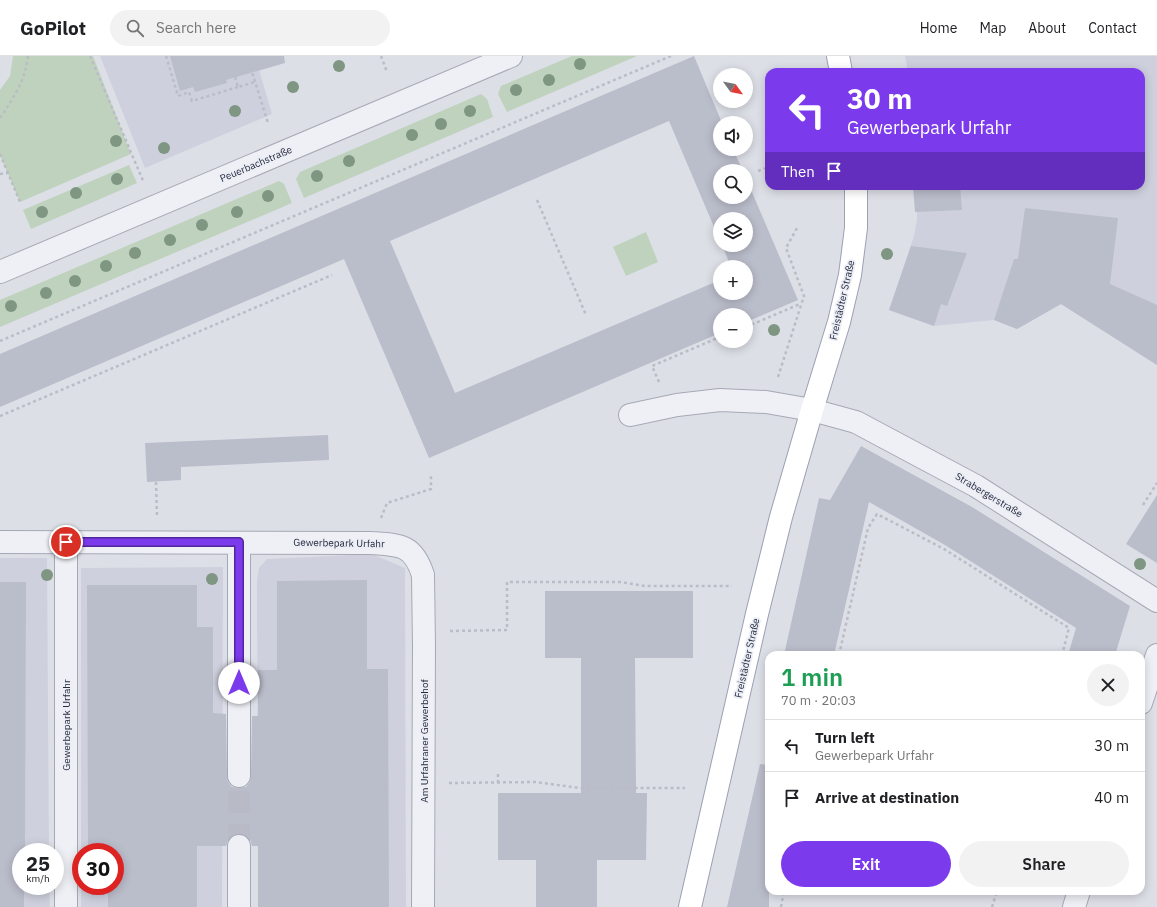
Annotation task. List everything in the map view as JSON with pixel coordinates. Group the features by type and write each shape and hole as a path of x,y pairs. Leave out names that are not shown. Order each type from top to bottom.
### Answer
{"main road":[{"path":"838,56 840,68"},
{"name":"Freistädter Straße","path":"690,907 757,614 781,517 839,322 850,275 856,228 856,190"}],"street":[{"name":"Peuerbachstraße","path":"0,272 511,56"},
{"path":"630,415 677,405 720,400 758,401 812,410"},
{"name":"Strabergerstraße","path":"812,410 856,422 976,486 1157,601"},
{"name":"Gewerbepark Urfahr","path":"0,542 371,542 398,545 412,553 420,566 423,575"},
{"name":"Gewerbepark Urfahr","path":"66,542 66,907"},
{"path":"239,542 239,776"},
{"name":"Am Urfahraner Gewerbehof","path":"423,575 423,907"},
{"path":"1145,691 1157,655"},
{"path":"239,846 239,907"},
{"path":"1074,907 1078,895"}],"path":[{"path":"0,118 20,87 27,70 28,56"},
{"path":"90,56 141,177"},
{"path":"166,56 178,96 189,92 192,101 255,82"},
{"path":"247,56 268,123"},
{"path":"381,56 387,72"},
{"path":"0,341 671,56"},
{"path":"235,77 238,87"},
{"path":"0,154 20,202"},
{"path":"758,171 765,168"},
{"path":"0,174 8,173"},
{"path":"537,200 586,315"},
{"path":"778,374 804,296 786,248 797,228"},
{"path":"0,416 332,274"},
{"path":"753,324 801,304"},
{"path":"660,384 652,366 713,340"},
{"path":"371,542 387,503 431,489 431,474"},
{"path":"156,482 157,542"},
{"path":"1143,505 1157,483"},
{"path":"840,651 868,528 877,514 944,549 1069,628 1063,651"},
{"path":"424,631 507,630 507,582 620,582 645,586 732,586"},
{"path":"498,772 498,783"},
{"path":"424,783 535,782 580,788 685,788"},
{"path":"781,907 783,895"},
{"path":"992,907 996,895"}],"shaded area":[{"path":"100,56 255,56 272,114 145,168"},
{"path":"905,56 1157,56 1157,365 1061,304 1017,329 994,320 934,326 889,310 914,236 917,220 917,190 1145,190 1145,68 907,68"},
{"path":"372,554 405,568 406,907 258,907 257,580 259,568 267,559"},
{"path":"0,558 47,558 49,843 12,843 12,895 49,895 50,907 0,907"},
{"path":"223,567 222,907 81,907 81,895 124,895 124,843 81,843 81,568"}],"green space":[{"path":"13,56 93,56 131,154 20,202 0,155 0,90 10,76"},
{"path":"572,56 637,56 507,112 498,94 501,86"},
{"path":"481,94 487,99 493,117 304,198 296,179 300,172"},
{"path":"129,165 137,183 31,229 23,210"},
{"path":"279,181 284,184 292,203 0,327 0,300"},
{"path":"646,232 658,262 626,276 613,247"}],"building":[{"path":"170,56 284,56 285,63 226,80 227,83 195,92 193,87 180,91"},
{"path":"694,56 713,101 713,108 716,108 719,116 713,116 713,156 736,156 740,164 713,164 713,204 753,204 753,194 798,300 753,319 753,308 713,308 713,336 429,458 344,259 0,407 0,354","holes":["669,121 713,225 713,212 753,212 753,252 725,252 728,260 753,260 753,300 713,300 713,283 455,393 390,241"]},
{"path":"913,190 960,190 962,210 915,212"},
{"path":"1025,208 1118,218 1110,284 1157,305 1157,365 1061,304 1017,329 994,320 1014,259 1018,259"},
{"path":"911,246 967,253 947,306 941,304 934,326 889,310"},
{"path":"328,435 329,460 181,467 181,480 147,482 145,443"},
{"path":"861,446 972,507 1130,606 1116,651 1069,651 1076,628 945,545 869,502 835,651 785,651 819,498 830,500"},
{"path":"1157,495 1157,563 1126,544"},
{"path":"367,580 367,669 388,669 389,907 258,907 258,846 252,846 250,839 245,835 239,834 232,835 226,846 197,846 197,907 108,907 108,895 124,895 124,843 88,843 87,585 197,585 197,627 213,627 213,713 226,714 228,782 232,787 239,788 246,787 250,782 251,776 252,716 258,716 258,670 277,670 277,581"},
{"path":"0,582 26,582 25,843 12,843 12,895 24,895 24,907 0,907"},
{"path":"545,591 693,591 693,658 635,658 636,793 647,793 646,860 597,860 597,907 536,907 536,860 498,860 498,793 581,793 581,658 545,658"},
{"path":"760,764 765,765 765,895 769,895 769,907 727,907"}],"tunnel":[{"path":"239,776 239,846"}],"route":[{"path":"66,542 239,542 239,683"}]}
